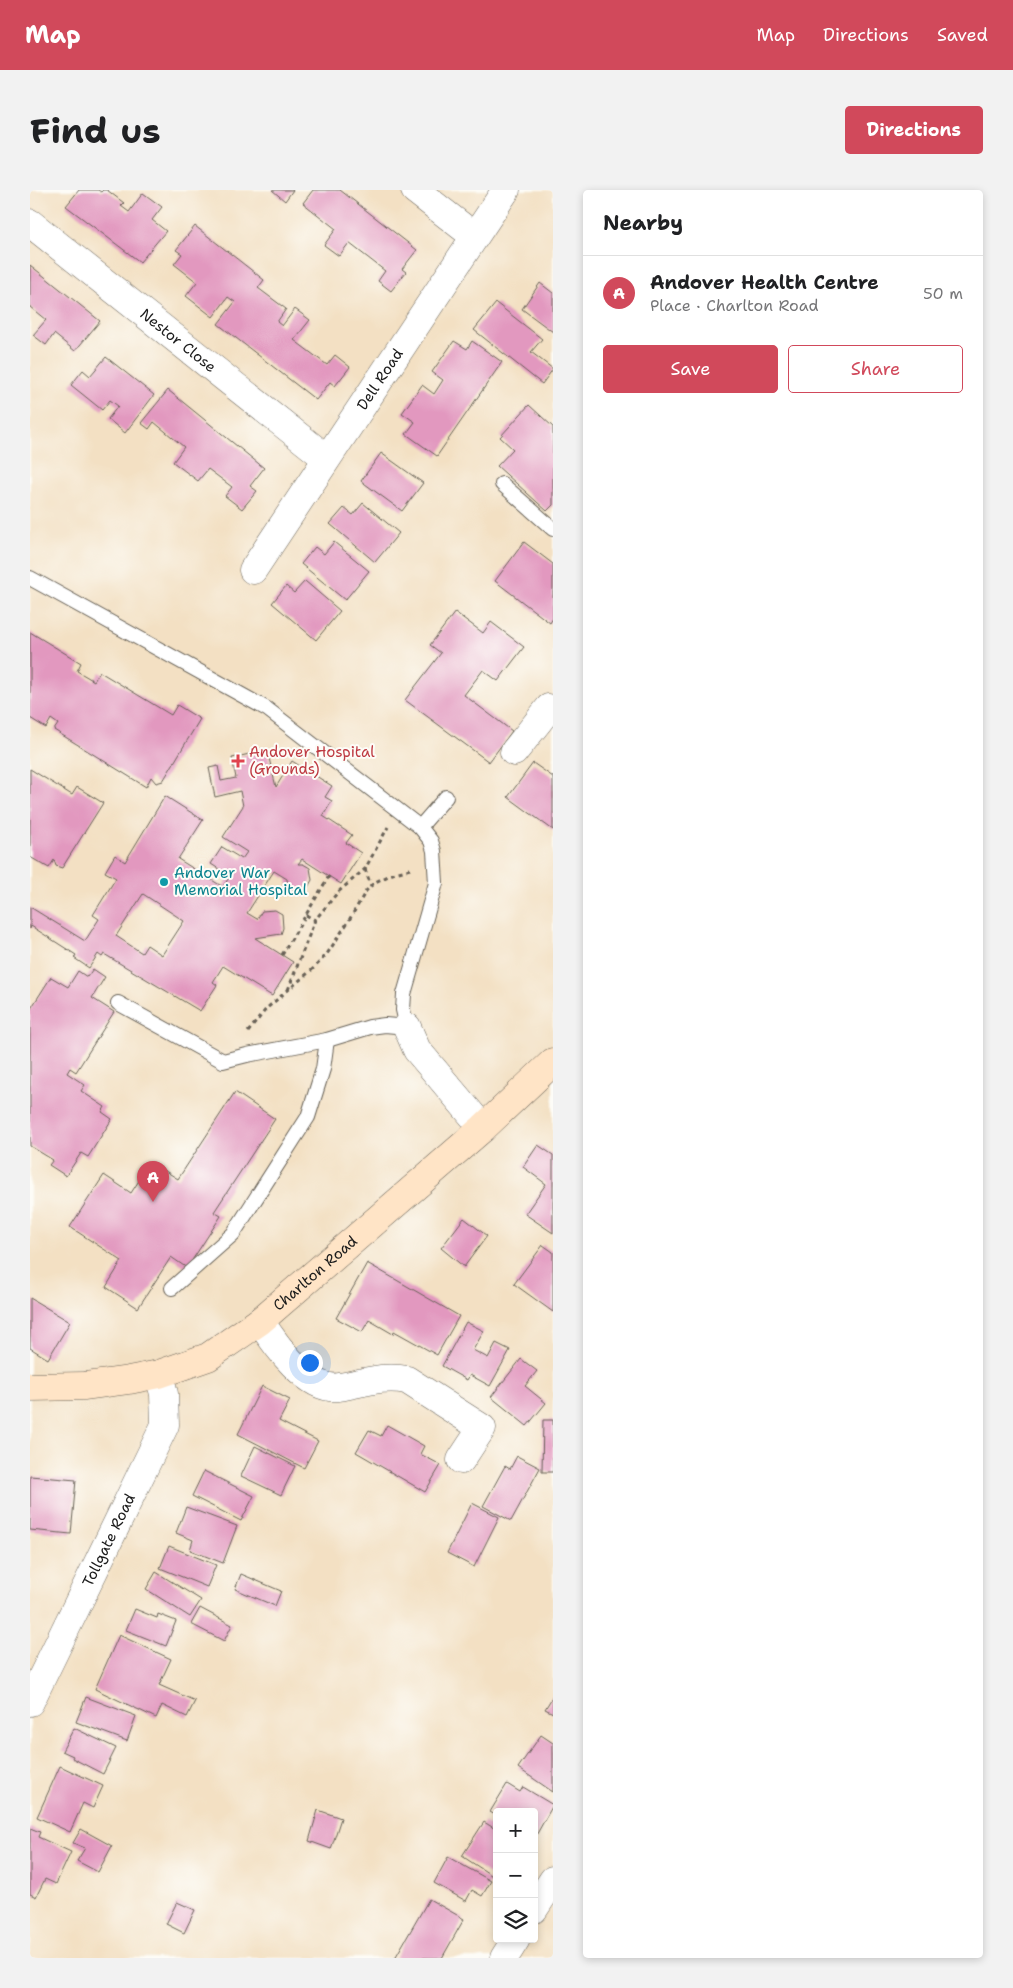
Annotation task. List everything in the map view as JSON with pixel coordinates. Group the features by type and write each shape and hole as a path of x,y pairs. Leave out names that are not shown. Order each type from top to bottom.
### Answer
{"street":[{"path":"415,190 474,236"},
{"name":"Dell Road","path":"253,570 506,190"},
{"name":"Nestor Close","path":"30,222 326,458"},
{"path":"514,752 549,708 553,711"},
{"path":"407,1027 417,1050 483,1128"},
{"name":"Charlton Road","path":"30,1387 85,1386 159,1374 208,1357 260,1321 483,1128 553,1062"},
{"path":"260,1321 298,1368 308,1378 323,1386 336,1388 379,1378 394,1377 407,1380 482,1428 461,1460"},
{"name":"Tollgate Road","path":"30,1702 164,1425 164,1394 159,1374"},
{"path":"538,1903 553,1880"},
{"path":"504,1958 513,1943"}],"lane":[{"path":"502,484 553,529"},
{"path":"30,578 267,709 420,828 431,841 436,862 436,883 404,994 403,1010 407,1027 385,1025 370,1027 327,1040 223,1061 118,1003"},
{"path":"420,828 446,797"},
{"path":"172,1288 233,1234 308,1117 323,1069 327,1040"}],"path":[{"path":"288,990 315,920 338,892 365,868 397,809"},
{"path":"247,1055 246,1035 267,1008 314,968 327,954 371,886 375,882 394,873 436,862"},
{"path":"365,868 371,886"},
{"path":"282,955 329,876"},
{"path":"306,915 315,920"}],"building":[{"path":"79,190 98,190 101,192 107,190 124,203 121,206 129,212 143,193 162,207 152,220 166,231 140,262 66,206"},
{"path":"272,190 293,190 285,201"},
{"path":"313,190 340,190 417,250 402,269 406,272 391,291 378,281 385,271 349,243 339,256 324,245 336,229 303,203"},
{"path":"195,226 264,280 258,288 286,309 277,322 282,326 295,309 310,320 294,340 327,365 335,355 350,367 335,386 330,382 316,400 218,324 235,302 228,297 213,317 186,296 197,282 174,264 182,254 176,250"},
{"path":"30,265 100,321 75,351 54,334 46,345 33,335 46,320 30,307"},
{"path":"540,283 553,293 553,332 522,309"},
{"path":"496,303 542,339 531,352 553,369 542,384 474,330"},
{"path":"454,341 467,349 472,341 502,362 437,456 406,434 415,422 402,413 422,385 434,394 443,380 432,372"},
{"path":"106,357 154,395 125,433 108,419 118,406 110,400 102,410 71,385 83,370 90,376"},
{"path":"168,390 264,468 250,486 257,491 242,509 225,496 232,487 208,469 198,481 173,462 184,447 154,422 149,429 141,423"},
{"path":"529,405 553,427 553,505 547,511 497,466 513,449 500,437"},
{"path":"381,453 423,483 402,511 361,481"},
{"path":"363,503 399,533 375,562 330,524 344,508 353,515"},
{"path":"334,542 369,571 345,600 301,564 315,547 324,554"},
{"path":"524,542 553,564 553,618 550,623 495,581"},
{"path":"305,581 340,611 316,640 272,603 286,586 294,593"},
{"path":"455,612 483,633 491,622 524,647 498,681 483,670 464,695 512,731 489,762 405,700 441,653 430,645"},
{"path":"30,632 81,663 77,671 94,681 100,672 171,715 177,705 200,719 163,781 156,783 151,777 146,787 54,730 58,724 51,719 46,728 30,718"},
{"name":"Andover War Memorial Hospital","path":"267,750 276,787 292,761 332,786 325,797 332,801 323,816 352,835 346,843 361,853 341,884 302,859 298,864 303,864 310,868 312,880 308,887 294,890 288,886 287,879 274,871 247,913 257,919 262,911 275,910 282,914 283,928 281,934 255,938 293,962 272,996 223,966 213,982 217,985 200,1011 104,954 102,957 98,954 89,968 74,958 76,955 31,926 30,929 30,907 85,941 99,919 93,915 116,878 105,872 115,855 125,862 165,796 203,820 178,859 223,887 230,876 211,864 222,847 242,859 247,852 223,837 243,806 240,791 215,797 209,768 218,766 221,781 236,778 232,758","holes":["143,894 184,921 162,955 147,945 142,953 116,936"]},
{"path":"533,763 553,777 553,830 508,797"},
{"path":"30,769 72,795 77,787 103,803 62,868 56,866 54,860 49,868 30,857"},
{"path":"93,969 105,977 92,998 114,1012 76,1072 70,1068 67,1073 85,1085 81,1091 105,1107 102,1112 112,1119 88,1157 81,1153 66,1176 49,1165 53,1160 30,1146 30,1010 51,977 68,987 78,971 87,977"},
{"path":"235,1092 275,1119 214,1212 221,1216 187,1268 171,1257 138,1308 106,1287 122,1261 70,1227 104,1175 131,1193 151,1162 178,1179"},
{"path":"538,1145 553,1155 553,1233 525,1214 546,1184 523,1167"},
{"path":"464,1218 487,1236 464,1267 441,1248"},
{"path":"543,1245 553,1252 553,1312 514,1284"},
{"path":"367,1263 459,1316 437,1355 394,1331 393,1334 369,1320 362,1332 336,1318"},
{"path":"30,1298 70,1322 48,1359 30,1348"},
{"path":"466,1322 484,1331 473,1350 488,1358 496,1343 510,1350 490,1386 470,1375 467,1380 442,1366"},
{"path":"521,1359 537,1371 525,1386 546,1403 527,1426 491,1397"},
{"path":"262,1386 290,1400 279,1421 318,1441 304,1468 238,1434"},
{"path":"543,1420 553,1420 553,1472 542,1472"},
{"path":"387,1425 424,1446 420,1454 441,1465 425,1492 356,1452 369,1430 381,1436"},
{"path":"255,1446 295,1466 281,1495 241,1476"},
{"path":"517,1456 540,1468 511,1521 483,1506 505,1466 510,1469"},
{"path":"204,1471 254,1496 241,1521 192,1496"},
{"path":"30,1476 76,1480 71,1534 30,1530"},
{"path":"472,1503 499,1517 474,1567 447,1553"},
{"path":"186,1507 237,1526 223,1563 190,1550 193,1540 176,1533"},
{"path":"169,1546 216,1565 207,1587 160,1568"},
{"path":"156,1572 201,1600 190,1617 146,1589"},
{"path":"241,1574 281,1591 275,1606 235,1589"},
{"path":"200,1608 232,1625 224,1641 191,1624"},
{"path":"135,1609 157,1618 158,1614 176,1621 166,1646 126,1630"},
{"path":"119,1635 171,1659 159,1685 195,1701 187,1717 162,1705 156,1718 95,1689"},
{"path":"553,1696 553,1713 545,1709"},
{"path":"86,1697 136,1716 127,1741 76,1722"},
{"path":"74,1728 116,1748 103,1774 62,1751"},
{"path":"541,1735 553,1743 553,1792 518,1768"},
{"path":"60,1766 103,1786 93,1808 83,1803 70,1832 37,1817"},
{"path":"507,1784 520,1792 523,1787 553,1805 538,1832 538,1808 493,1808 493,1814 490,1812"},
{"path":"318,1810 341,1818 331,1849 309,1841"},
{"path":"484,1822 493,1828 493,1876 462,1856"},
{"path":"30,1828 40,1832 38,1837 71,1852 56,1884 45,1879 36,1897 30,1894"},
{"path":"81,1829 112,1846 98,1872 77,1861 85,1848 73,1843"},
{"path":"448,1857 491,1881 482,1896 472,1890 466,1901 434,1883"},
{"path":"429,1899 464,1919 442,1958 395,1958"},
{"path":"177,1902 195,1910 184,1933 166,1924"}],"place":[{"name":"Andover Hospital (Grounds)","path":"238,761"},
{"name":"Andover War Memorial Hospital","path":"164,882"},
{"name":"Andover Health Centre","path":"153,1202"}]}
